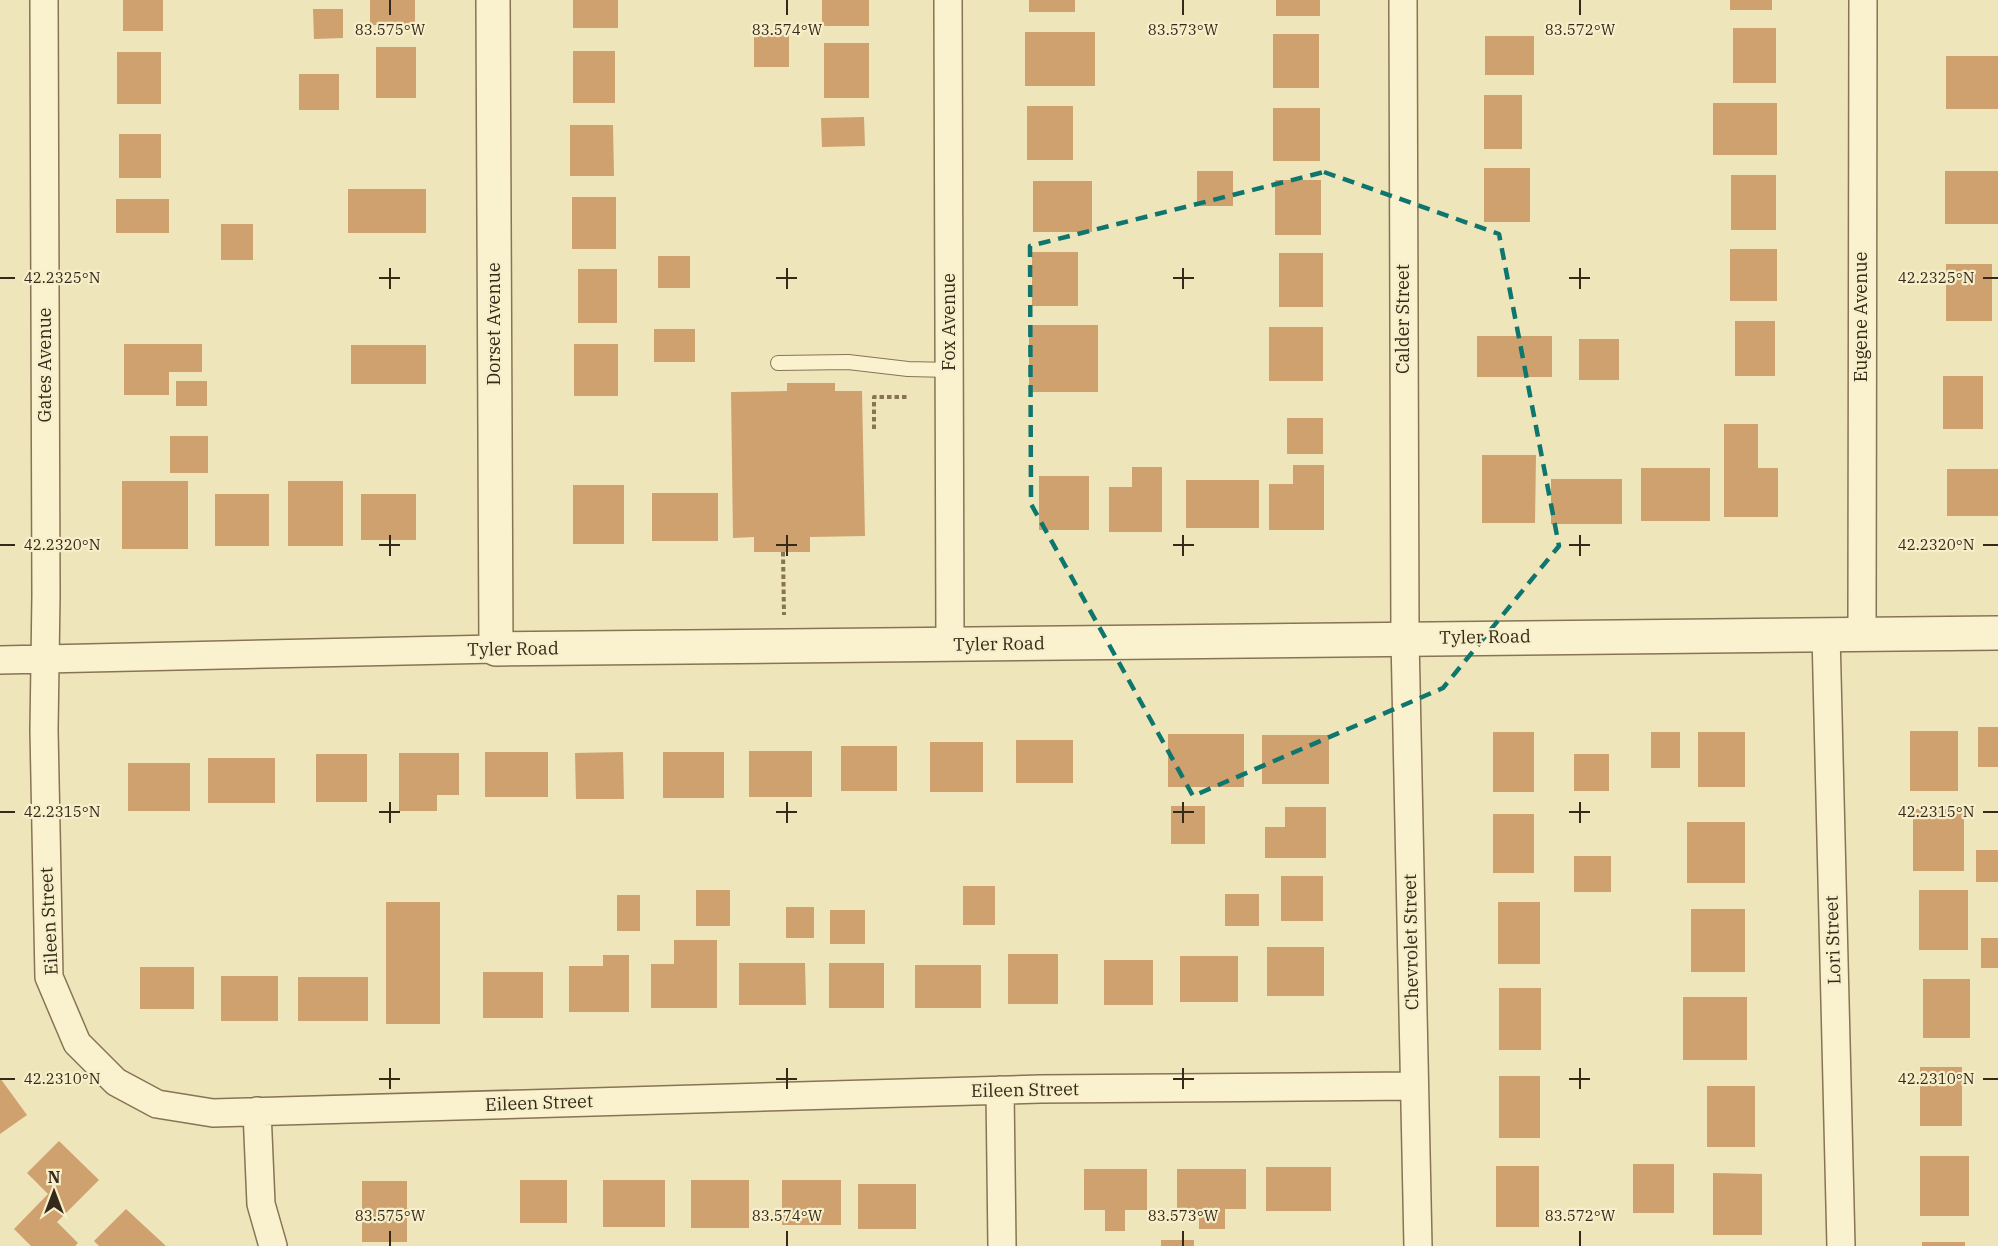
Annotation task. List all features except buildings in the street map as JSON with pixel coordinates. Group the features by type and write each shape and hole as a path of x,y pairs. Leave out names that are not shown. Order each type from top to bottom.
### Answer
{"street":[{"name":"Gates Avenue","path":"44,0 46,659"},
{"name":"Dorset Avenue","path":"493,0 496,649"},
{"name":"Fox Avenue","path":"948,0 950,644"},
{"name":"Calder Street","path":"1403,0 1405,638"},
{"name":"Eugene Avenue","path":"1862,633 1863,0"},
{"name":"Tyler Road","path":"0,660 496,649 1998,633"},
{"name":"Lori Street","path":"1826,634 1841,1246"},
{"name":"Chevrolet Street","path":"1405,638 1418,1246"},
{"name":"Eileen Street","path":"46,659 44,730 49,978 77,1043 116,1082 157,1104 213,1113 1000,1090 1414,1086"},
{"path":"1000,1090 1002,1246"},
{"path":"257,1112 261,1204 273,1246"}],"lane":[{"path":"778,363 848,362 908,369 950,370"}],"path":[{"path":"874,429 874,397 908,397"},
{"path":"783,552 784,646"}],"highlighted area":[{"path":"1324,172 1499,234 1559,546 1443,688 1193,796 1031,504 1030,246"}]}
